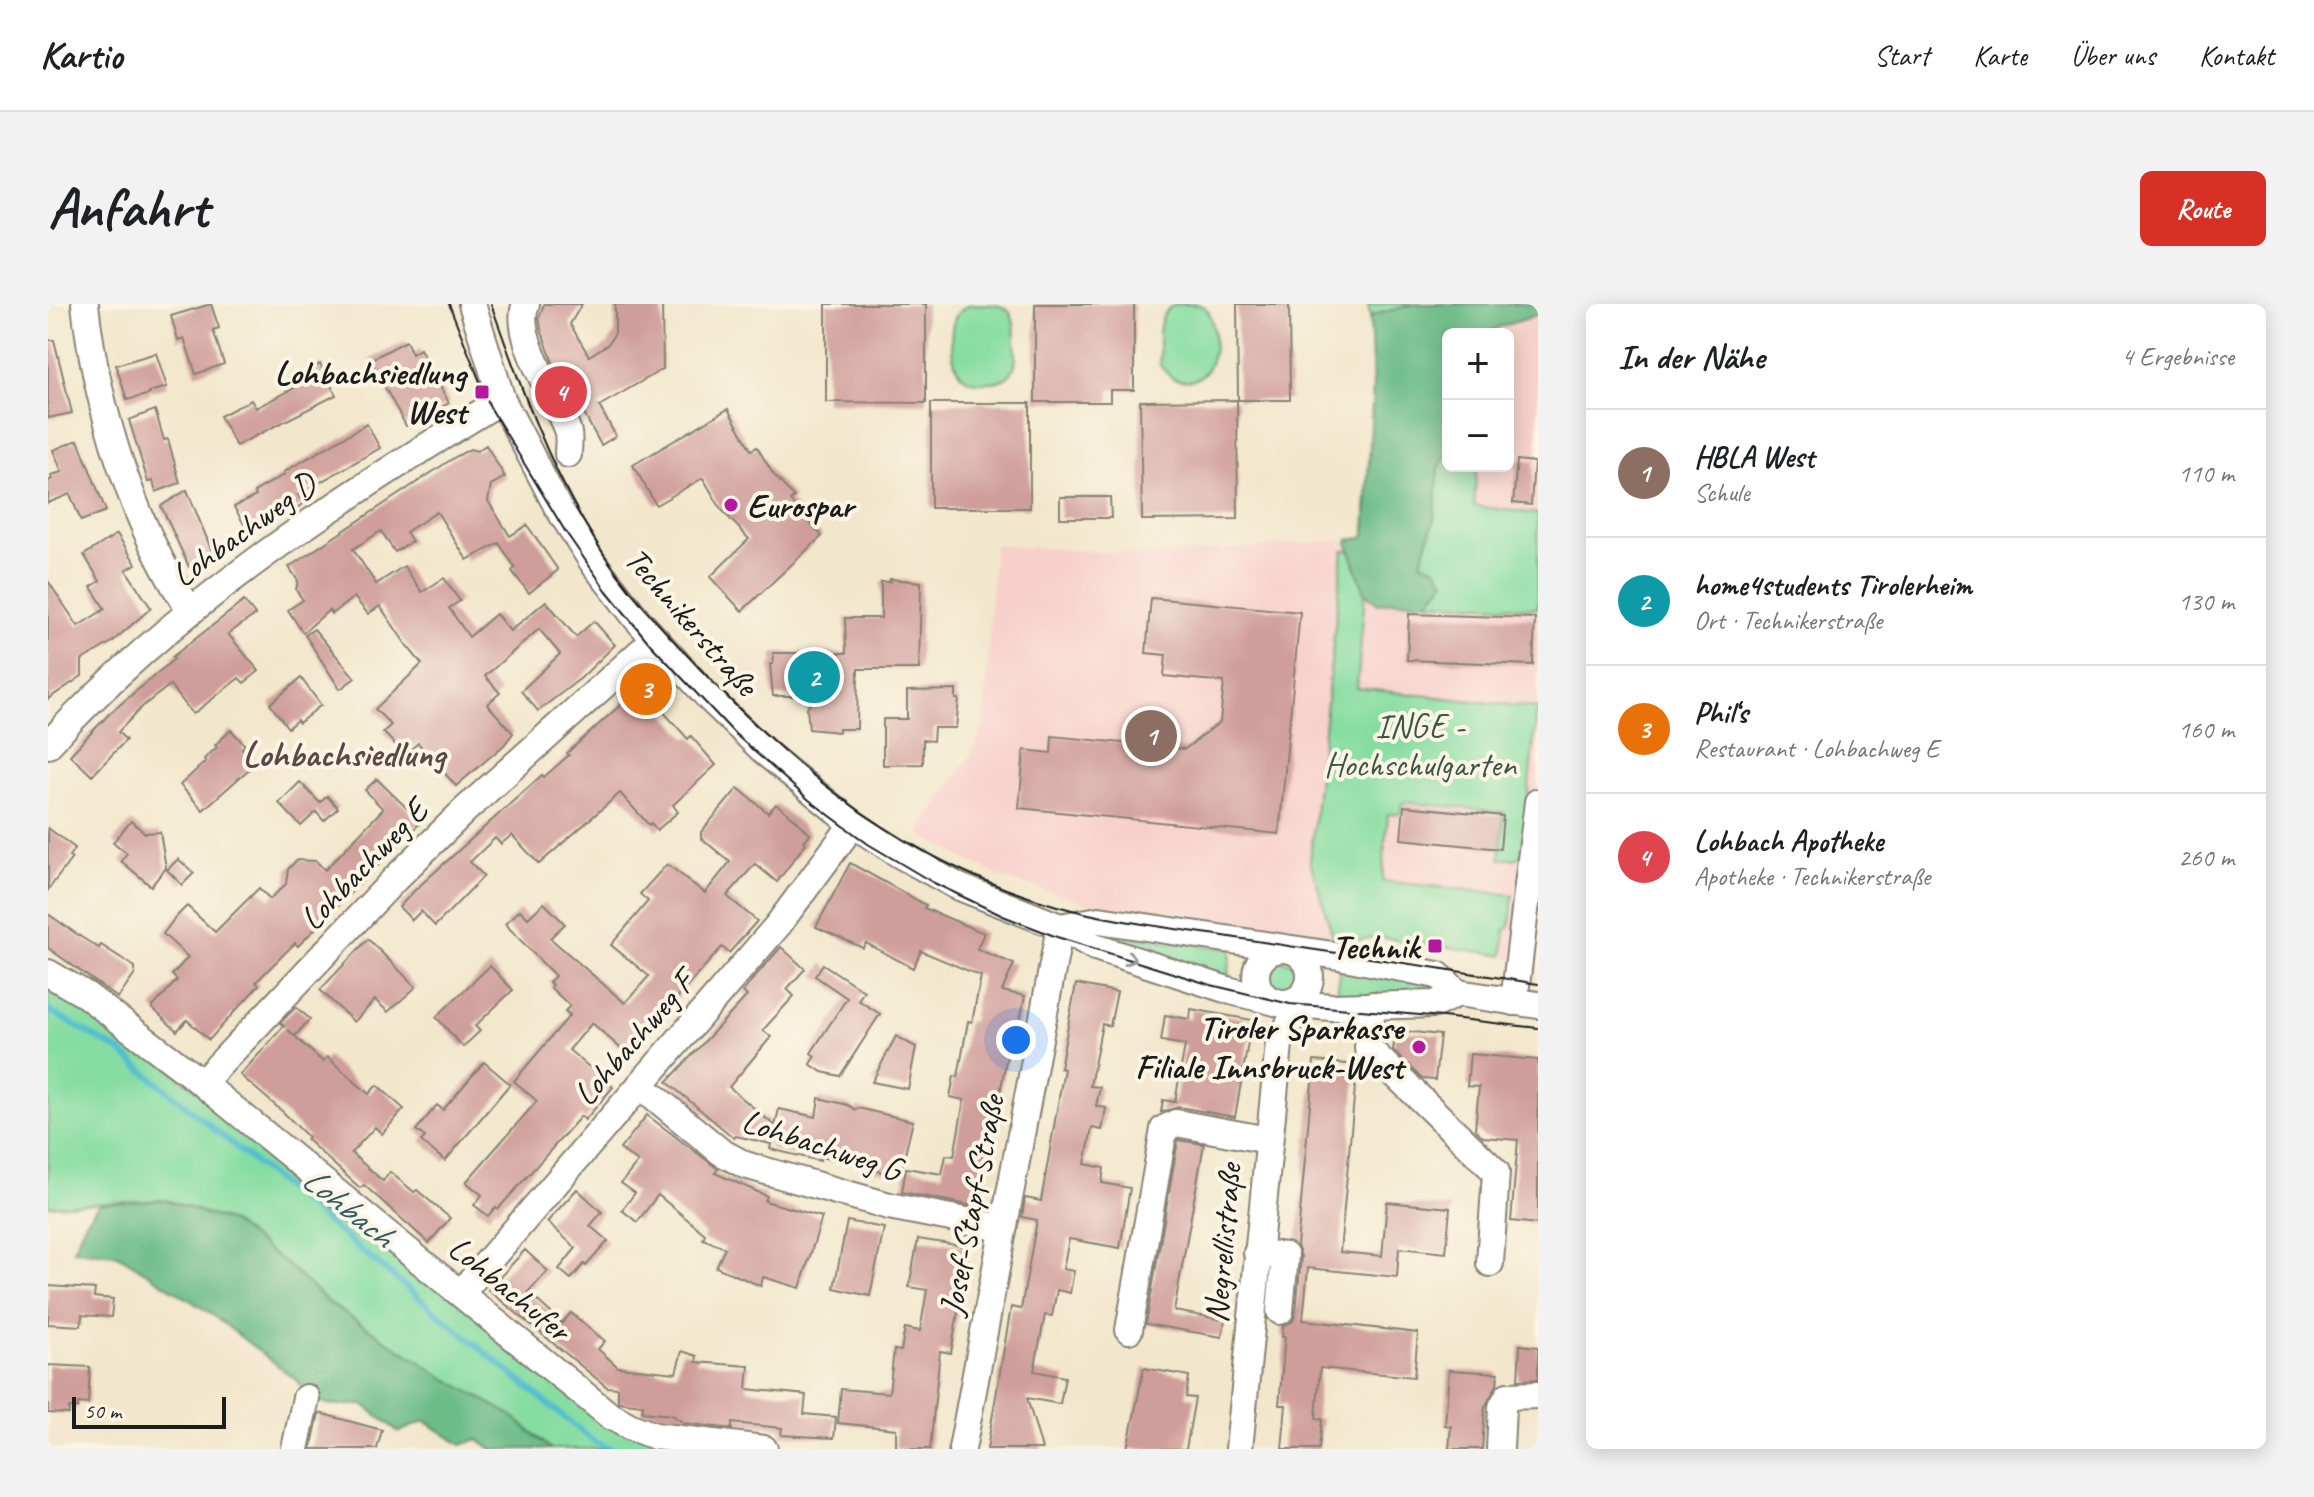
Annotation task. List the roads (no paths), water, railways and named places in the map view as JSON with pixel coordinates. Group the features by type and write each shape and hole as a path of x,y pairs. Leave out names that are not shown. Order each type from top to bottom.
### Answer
{"street":[{"path":"85,304 104,414 147,531 169,581 190,610"},
{"name":"Technikerstraße","path":"472,304 502,400 576,538 618,597 747,736 853,824 957,886 1060,927 1095,947 1283,999 1332,1007 1435,1004 1458,993"},
{"path":"526,304 522,312 525,328 541,379 569,432 568,454"},
{"name":"Lohbachweg D","path":"48,745 88,701 190,610 327,512 502,400"},
{"name":"Lohbachweg E","path":"202,1083 396,878 465,810 655,639"},
{"path":"1526,1004 1538,802"},
{"name":"Lohbachweg F","path":"461,1293 778,925 853,824"},
{"name":"Technikerstraße","path":"1060,927 1099,920 1339,956 1438,975 1458,993 1526,1004"},
{"name":"Josef-Stapf-Straße","path":"962,1449 1060,927"},
{"path":"1288,949 1300,954 1310,968 1310,985 1283,999 1256,979 1260,962 1274,950 1288,949"},
{"name":"Lohbachufer","path":"48,973 86,995 202,1083 609,1415 655,1436 764,1449"},
{"name":"Negrellistraße","path":"1239,1449 1283,999"},
{"path":"1372,1005 1368,1048 1496,1172 1490,1263"},
{"name":"Lohbachweg G","path":"640,1085 721,1152 745,1165 889,1206 1002,1228"},
{"path":"1129,1330 1164,1129 1176,1123 1268,1140"},
{"path":"1257,1253 1285,1256 1280,1311"},
{"path":"1500,1449 1502,1407 1508,1396 1538,1395"},
{"path":"295,1449 306,1398"}],"waterway":[{"name":"Lohbach","path":"48,1010 118,1050 593,1441 612,1449"}],"tram line":[{"path":"449,304 490,407 565,531 606,590 650,644 735,734 809,800 868,844 932,882 1003,916 1057,937 1211,985 1290,1004 1538,1028"},
{"path":"491,304 524,394 563,482 594,539 630,591 701,670 780,747 820,781 907,842 954,867 1004,888 1078,912 1538,984"}],"place":[{"name":"Lohbachsiedlung West","path":"482,392"},
{"name":"Lohbach Apotheke","path":"561,392"},
{"name":"Eurospar","path":"731,505"},
{"name":"home4students Tirolerheim","path":"814,677"},
{"name":"Phil‘s","path":"646,689"},
{"name":"HBLA West","path":"1151,736"},
{"name":"Technik","path":"1435,946"},
{"name":"Tiroler Sparkasse Filiale Innsbruck-West","path":"1419,1047"}],"district":[{"name":"Lohbachsiedlung","path":"344,753"}],"park label":[{"name":"INGE - Hochschulgarten","path":"1420,744"}]}
